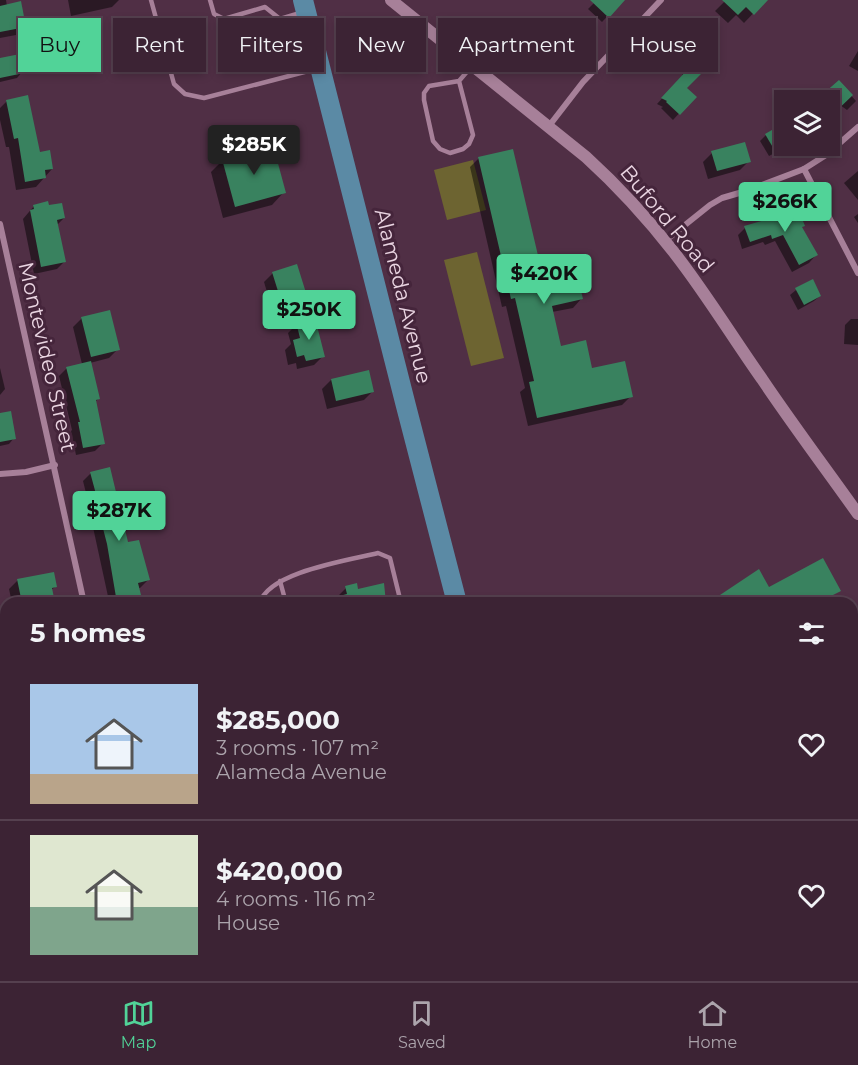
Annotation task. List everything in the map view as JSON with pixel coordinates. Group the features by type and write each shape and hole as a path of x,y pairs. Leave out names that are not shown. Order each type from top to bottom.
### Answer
{"main road":[{"name":"Alameda Avenue","path":"321,72 455,597"}],"street":[{"name":"Buford Road","path":"391,0 438,38"},
{"path":"549,126 583,82 661,0"},
{"name":"Buford Road","path":"481,72 586,157 612,181 664,241 704,293 763,381 858,514"},
{"path":"664,241 710,204 804,169 826,155 858,127"},
{"path":"804,169 858,273"},
{"name":"Montevideo Street","path":"0,224 83,597"},
{"path":"0,474 26,472 55,465"}],"lane":[{"path":"151,0 174,84 185,94 204,98 305,72"},
{"path":"210,0 214,14 224,19 265,7 280,19 309,8"},
{"path":"459,81 473,135 469,144 463,149 450,153 440,149 433,141 424,93 429,86 459,81 466,72"},
{"path":"262,597 279,581 300,572 378,553 390,558 400,597"},
{"path":"279,581 284,597"}],"shaded area":[{"path":"473,160 486,210 447,220 434,170"},
{"path":"477,252 504,358 471,366 444,260"}],"building":[{"path":"590,0 625,0 609,18"},
{"path":"722,0 768,0 754,15 746,7 738,15"},
{"path":"21,1 24,18 18,18 18,29 0,32 0,6"},
{"path":"18,54 18,72 24,73 0,78 0,58"},
{"path":"685,72 703,72 687,88 697,97 680,115 661,98"},
{"path":"839,80 853,95 840,107 840,90 828,90"},
{"path":"28,95 40,152 50,150 53,169 45,170 46,178 25,182 18,138 14,139 6,100"},
{"path":"774,129 774,149 765,134"},
{"path":"745,142 751,162 717,171 711,151"},
{"path":"273,145 286,193 235,207 222,159"},
{"path":"513,149 544,281 577,274 583,299 552,306 561,346 586,340 592,368 625,361 633,397 537,418 529,382 534,381 515,298 511,299 478,157"},
{"path":"48,201 49,205 62,203 65,218 57,220 66,262 41,267 30,210 34,209 33,205"},
{"path":"797,206 805,226 802,227 818,255 799,265 783,235 772,239 771,235 750,242 744,226 765,220"},
{"path":"297,264 307,296 282,304 272,272"},
{"path":"813,279 821,296 804,305 795,288"},
{"path":"110,310 120,350 91,357 81,317"},
{"path":"315,318 325,357 306,361 304,355 297,357 293,340 300,338 296,322"},
{"path":"91,361 100,399 96,400 105,444 83,448 78,422 80,422 66,367"},
{"path":"369,370 374,392 336,401 331,379"},
{"path":"11,411 16,439 0,442 0,413"},
{"path":"110,467 128,542 139,540 150,580 138,583 142,597 116,597 107,544 98,509 100,509 90,472"},
{"path":"823,558 841,591 832,597 717,597 759,569 769,587"},
{"path":"54,572 57,587 52,588 54,597 21,597 17,579"},
{"path":"357,583 358,589 384,583 385,597 336,597 347,594 345,586"}]}
